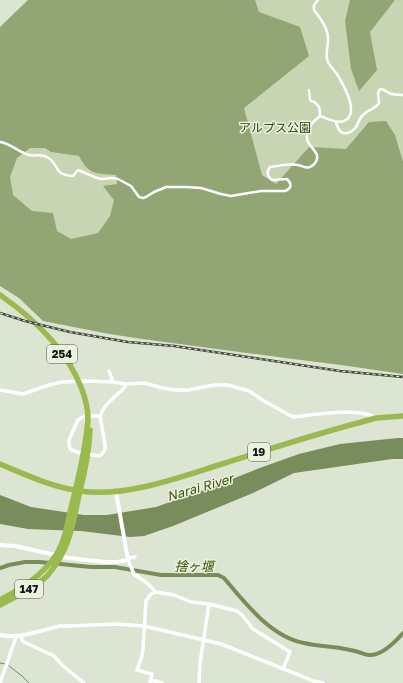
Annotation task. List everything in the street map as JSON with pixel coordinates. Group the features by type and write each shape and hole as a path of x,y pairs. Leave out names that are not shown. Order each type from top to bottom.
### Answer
{"highway":[{"name":"254","path":"0,295 32,321 47,336 69,364 82,388 90,425 90,437 77,494"},
{"name":"19","path":"0,464 77,494 116,492 140,488 376,418 403,416"},
{"name":"147","path":"0,600 35,579 50,567 59,555 77,494"},
{"name":"147","path":"0,605 37,584 47,575 50,567"}],"street":[{"path":"318,0 314,5 314,10 325,27 328,37 325,55 328,63 337,74 343,86 352,111 348,118 344,121 336,123 320,116"},
{"path":"336,123 339,131 344,134 352,132 360,117 369,111 374,110 379,104 378,93 380,89 398,95 403,95"},
{"path":"309,90 310,100 317,104 320,108 320,116"},
{"path":"0,142 7,143 31,156 43,155 52,160 58,171 62,174 73,176 78,170 97,178 118,179 130,186 139,197 146,197 166,187 201,188 231,196 256,192 289,190 291,184 287,179 272,180 268,176 267,172 270,167 298,165 309,168 314,165 317,155 308,142 307,133 311,124 320,116"},
{"path":"109,371 113,382"},
{"path":"0,390 23,394 62,382 86,381 126,384 144,383 175,390 188,390 214,385 228,386 249,391 264,402 294,417 333,413 360,413 369,414 376,418"},
{"path":"100,416 84,416 78,420 69,440 70,449 74,452 85,454 99,456 102,454 105,450 105,444 100,416 104,408 124,388 126,384"},
{"path":"116,492 131,567 134,574 148,583 156,592"},
{"path":"0,545 15,546 69,558 105,562 117,562 128,557 135,556"},
{"path":"162,683 150,682 152,674 137,670 143,649 146,601 151,594 156,592 174,595 191,602 209,604 237,611 253,629 290,652 283,669"},
{"path":"199,683 200,663 209,604"},
{"path":"0,635 19,636 60,626 116,624 144,626 221,644 313,681 323,683"},
{"path":"0,683 19,636"},
{"path":"19,636 24,642 54,656 62,665 84,683"}],"green space":[{"name":"アルプス公園","path":"176,0 403,0 403,227 295,257 50,239 0,213 0,53"}],"shaded area":[{"name":"アルプス公園","path":"28,0 255,0 259,12 300,27 309,56 244,108 262,175 276,184 309,147 346,149 369,122 386,121 395,135 403,162 403,374 135,338 43,321 19,298 0,286 0,27","holes":["30,148 45,148 51,152 79,156 86,167 94,172 116,175 117,184 103,186 114,200 110,216 98,233 71,239 57,231 53,213 32,211 13,195 10,177 17,158"]},
{"path":"350,0 395,0 370,32 377,70 359,91 351,69 345,21"},
{"path":"403,438 403,459 392,459 294,473 253,493 173,526 144,536 130,537 81,531 28,529 0,524 0,495 31,507 84,515 107,515 156,507 299,454 340,444"}],"waterway":[{"name":"捨ヶ堰","path":"0,568 25,562 40,562 91,567 115,567 161,575 218,575 224,578 249,608 269,626 280,634 292,639 308,644 340,648 370,655 384,650 403,633"},
{"path":"0,663 5,664"},
{"path":"9,666 29,683"}],"railway":[{"path":"0,313 70,332 128,342 174,346 340,371 403,377"}],"water label":[{"name":"Narai River","path":"200,487"}]}
